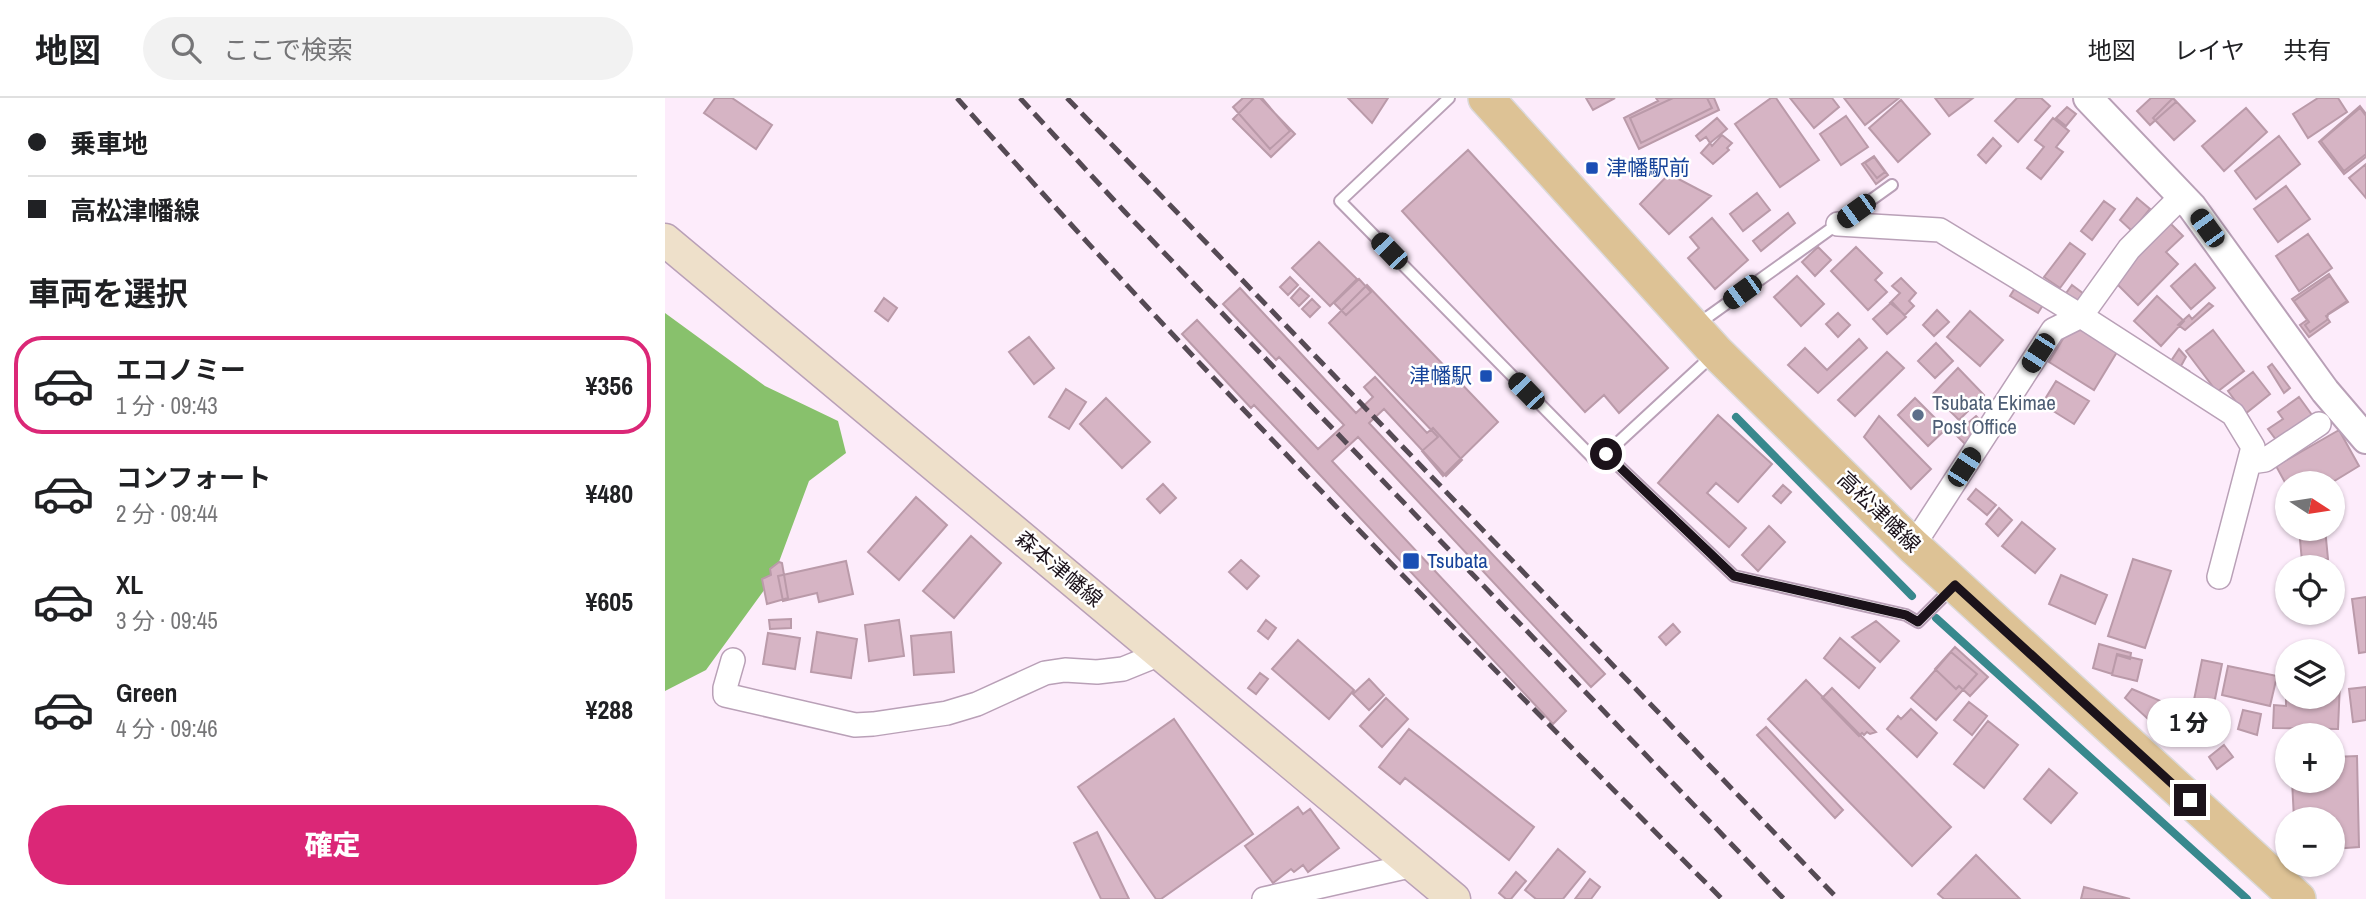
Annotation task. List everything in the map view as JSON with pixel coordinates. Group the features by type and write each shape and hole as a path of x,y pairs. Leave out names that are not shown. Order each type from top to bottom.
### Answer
{"main road":[{"name":"高松津幡線","path":"1486,98 1705,340 1913,546 2298,899"},
{"name":"森本津幡線","path":"665,240 1454,899"}],"street":[{"path":"2088,98 2182,196 2325,391 2366,439"},
{"path":"1913,546 2053,330 2081,316 2129,250 2182,196"},
{"path":"1838,224 1940,230 2081,316 2233,414 2253,447 2219,577"},
{"path":"2251,462 2265,460 2319,424"},
{"path":"733,660 725,695 855,725 947,713 977,704 1045,673 1123,669 1160,654"},
{"path":"1264,899 1413,865"}],"lane":[{"path":"1450,98 1340,201 1597,462 1705,340 1838,224 1892,185"},
{"path":"1606,454 1734,576 1906,615 1918,622 1955,585"}],"green space":[{"path":"665,313 765,386 838,421 846,453 809,481 773,578 706,670 665,691"}],"building":[{"path":"715,98 732,98 772,125 756,149 704,113"},
{"path":"1243,98 1262,98 1290,131 1270,149 1233,107"},
{"path":"1254,98 1260,98 1295,134 1271,157 1233,119"},
{"path":"1348,98 1388,98 1372,123"},
{"path":"1586,98 1615,98 1593,110"},
{"path":"1656,98 1714,98 1719,110 1639,149 1624,118 1658,101"},
{"path":"1673,98 1707,98 1712,108 1641,143 1630,118"},
{"path":"1771,98 1776,98 1819,160 1780,187 1735,124"},
{"path":"1790,98 1832,98 1839,107 1814,128"},
{"path":"1844,98 1899,98 1865,125"},
{"path":"1935,98 1973,98 1949,116"},
{"path":"2017,98 2041,98 2050,106 2018,142 1995,121"},
{"path":"2151,98 2173,98 2176,102 2150,125 2137,111"},
{"path":"2173,98 2195,121 2174,140 2153,118"},
{"path":"2318,98 2338,98 2347,112 2308,138 2293,114"},
{"path":"1901,100 1930,134 1898,162 1869,128"},
{"path":"2360,106 2366,114 2366,157 2344,174 2319,142"},
{"path":"2067,107 2076,114 2066,126 2056,118"},
{"path":"2246,108 2267,132 2224,171 2202,146"},
{"path":"2360,108 2366,116 2366,154 2344,171 2321,141"},
{"path":"1846,116 1868,147 1841,165 1820,134"},
{"path":"1717,118 1727,129 1710,143 1706,137 1700,141 1696,136"},
{"path":"2053,118 2069,131 2056,147 2063,152 2041,179 2027,168 2044,147 2035,140"},
{"path":"1722,135 1732,143 1727,148 1729,150 1713,164 1701,153"},
{"path":"2279,136 2300,164 2256,199 2235,171"},
{"path":"1993,138 2001,146 1986,163 1978,155"},
{"path":"1468,150 1668,368 1619,413 1604,395 1585,412 1402,211"},
{"path":"1874,156 1888,175 1876,184 1862,164"},
{"path":"1874,157 1885,172 1877,178 1865,163"},
{"path":"2366,164 2366,198 2349,178"},
{"path":"1669,174 1711,196 1669,234 1640,204"},
{"path":"2286,186 2310,219 2278,242 2254,209"},
{"path":"1757,193 1770,210 1743,231 1730,214"},
{"path":"2137,198 2150,209 2132,231 2120,220"},
{"path":"2104,201 2115,209 2092,240 2081,231"},
{"path":"1788,213 1795,223 1761,251 1753,241"},
{"path":"1712,218 1748,260 1715,289 1688,258 1699,248 1690,237"},
{"path":"2169,222 2183,236 2166,252 2178,264 2138,305 2113,280"},
{"path":"2308,234 2332,268 2299,291 2276,256"},
{"path":"1319,242 1357,279 1330,306 1292,268"},
{"path":"2070,243 2085,254 2060,288 2044,277"},
{"path":"1818,247 1831,260 1815,276 1802,262"},
{"path":"1856,247 1882,273 1875,280 1887,292 1868,310 1831,271"},
{"path":"2195,264 2215,288 2191,309 2171,286"},
{"path":"2329,274 2348,302 2326,316 2330,322 2309,337 2300,325 2307,320 2292,299"},
{"path":"1797,276 1824,304 1801,326 1774,297"},
{"path":"2330,276 2347,301 2328,314 2327,320 2310,332 2305,325 2309,322 2294,301"},
{"path":"1290,277 1298,285 1288,295 1280,287"},
{"path":"1901,278 1916,293 1909,301 1914,306 1905,315 1890,303 1900,293 1892,286"},
{"path":"1359,279 1371,292 1346,315 1334,303"},
{"path":"2020,280 2048,297 2038,313 2010,296"},
{"path":"1367,285 1498,422 1443,476 1422,451 1438,437 1329,323"},
{"path":"2072,285 2088,297 2080,307 2064,296"},
{"path":"1240,288 1356,413 1373,397 1364,387 1375,377 1427,433 1433,428 1462,460 1446,476 1384,409 1369,423 1605,674 1591,687 1358,437 1332,461 1566,711 1553,724 1254,405 1251,408 1182,334 1197,320 1318,449 1344,425 1279,357 1276,360 1223,304"},
{"path":"1300,288 1309,296 1299,306 1291,298"},
{"path":"2157,296 2184,321 2161,346 2134,321"},
{"path":"884,298 897,308 888,321 875,311"},
{"path":"1312,299 1320,307 1310,317 1302,309"},
{"path":"1892,302 1906,317 1887,334 1873,319"},
{"path":"2209,303 2213,306 2185,330 2178,325 2189,315 2192,319"},
{"path":"1937,310 1949,322 1934,336 1923,325"},
{"path":"1970,311 2003,340 1980,366 1947,337"},
{"path":"1838,313 1850,325 1838,337 1826,324"},
{"path":"2072,324 2117,352 2094,390 2049,362"},
{"path":"2213,330 2244,371 2217,392 2186,351"},
{"path":"1029,337 1054,368 1034,384 1009,352"},
{"path":"1859,339 1867,348 1818,393 1788,365 1805,348 1827,370"},
{"path":"1936,343 1953,361 1935,378 1918,361"},
{"path":"2179,349 2186,357 2181,366 2189,371 2186,375 2169,364"},
{"path":"1887,352 1904,368 1855,416 1838,400"},
{"path":"2272,364 2290,388 2284,393 2268,367"},
{"path":"1958,368 1984,395 1959,420 1933,394"},
{"path":"2253,372 2270,394 2245,414 2228,391"},
{"path":"2056,381 2089,401 2074,424 2042,404"},
{"path":"1066,389 1086,402 1069,429 1049,417"},
{"path":"2299,397 2312,415 2277,441 2268,429 2283,419 2278,412"},
{"path":"1106,398 1150,442 1122,468 1080,424"},
{"path":"1915,398 1946,429 1928,446 1898,415"},
{"path":"1718,415 1772,464 1738,502 1716,483 1707,493 1746,528 1729,547 1658,483"},
{"path":"1879,416 1931,469 1911,489 1864,437"},
{"path":"1976,416 1983,423 1967,446 1955,434"},
{"path":"2339,430 2359,466 2345,474 2345,471 2279,471 2276,466"},
{"path":"1163,484 1176,498 1160,513 1147,499"},
{"path":"1783,485 1791,492 1781,503 1773,496"},
{"path":"1976,489 1996,505 1987,515 1968,499"},
{"path":"916,497 947,525 899,580 868,552"},
{"path":"1999,508 2012,520 1998,536 1986,524"},
{"path":"2022,522 2055,549 2035,573 2002,546"},
{"path":"1769,526 1785,542 1758,571 1742,555"},
{"path":"971,536 1001,563 954,618 923,591"},
{"path":"2300,541 2326,541 2328,555 2301,555"},
{"path":"2133,559 2171,571 2145,648 2108,636"},
{"path":"1241,560 1259,576 1247,589 1229,572"},
{"path":"846,561 853,594 819,602 817,593 783,601 778,576"},
{"path":"779,562 782,563 788,598 767,604 762,579 771,575 770,569"},
{"path":"2061,575 2107,595 2095,624 2049,604"},
{"path":"2366,597 2366,652 2359,653 2352,599"},
{"path":"791,619 791,628 770,629 769,620"},
{"path":"899,620 904,656 869,661 865,625"},
{"path":"1266,620 1276,628 1268,639 1258,631"},
{"path":"1876,621 1899,641 1880,662 1852,637"},
{"path":"1673,624 1680,632 1666,645 1659,637"},
{"path":"817,632 857,639 851,678 811,672"},
{"path":"951,632 954,672 914,675 911,636"},
{"path":"768,633 800,638 795,669 763,664"},
{"path":"1840,638 1875,668 1859,688 1824,658"},
{"path":"1298,640 1354,690 1329,719 1272,669"},
{"path":"2099,644 2131,653 2130,659 2117,655 2112,674 2093,668"},
{"path":"1955,647 1988,677 1970,696 1959,686 1956,689 1935,669"},
{"path":"1951,652 1977,674 1936,720 1911,698"},
{"path":"2117,654 2142,660 2137,681 2112,675"},
{"path":"2202,660 2222,664 2214,704 2194,700"},
{"path":"2228,666 2275,676 2270,706 2222,695"},
{"path":"1260,673 1268,679 1256,694 1248,688"},
{"path":"1369,679 1384,695 1369,710 1353,694"},
{"path":"1806,680 1951,827 1912,866 1768,719"},
{"path":"2366,687 2366,720 2353,722 2349,689"},
{"path":"1832,688 1876,732 1867,732 1864,735 1862,733 1859,736 1822,698"},
{"path":"2132,689 2163,702 2158,728 2125,698"},
{"path":"1386,698 1408,719 1382,747 1360,726"},
{"path":"1969,702 1987,716 1972,735 1954,720"},
{"path":"2274,705 2275,709 2339,709 2338,723 2275,723 2273,728"},
{"path":"1911,709 1937,733 1917,757 1887,729 1898,716 1901,719"},
{"path":"2243,710 2261,714 2257,735 2238,729"},
{"path":"1174,719 1253,834 1161,899 1156,899 1078,787"},
{"path":"1988,721 2018,745 1984,788 1954,764"},
{"path":"1766,727 1843,810 1835,818 1757,735"},
{"path":"1409,729 1534,827 1509,860 1405,778 1400,784 1379,767"},
{"path":"2224,745 2233,757 2217,769 2209,757"},
{"path":"2345,756 2357,756 2359,847 2345,848 2345,807 2293,807 2293,793 2345,793"},
{"path":"2049,769 2077,793 2051,823 2024,799"},
{"path":"1298,807 1303,814 1310,809 1339,848 1308,872 1303,865 1294,872 1291,869 1273,883 1245,846"},
{"path":"1097,832 1129,899 1101,899 1074,843"},
{"path":"1558,849 1585,872 1563,899 1536,899 1525,890"},
{"path":"1976,855 2020,899 1944,899 1938,894"},
{"path":"1516,872 1526,881 1511,899 1506,899 1499,893"},
{"path":"1590,879 1600,887 1591,899 1575,899"},
{"path":"2084,887 2130,899 2081,899"}],"waterway":[{"path":"1736,417 1912,596"},
{"path":"1936,618 2247,899"}],"railway":[{"path":"957,98 1143,303 1333,504 1722,899"},
{"path":"1020,98 1124,211 1784,899"},
{"path":"1067,98 1838,899"}],"place":[{"name":"津幡駅前","path":"1592,168"},
{"name":"津幡駅","path":"1486,376"},
{"name":"Tsubata Ekimae Post Office","path":"1918,415"},
{"name":"Tsubata","path":"1411,561"}],"route":[{"path":"1606,454 1734,576 1906,615 1918,622 1955,585 2190,800"}]}
